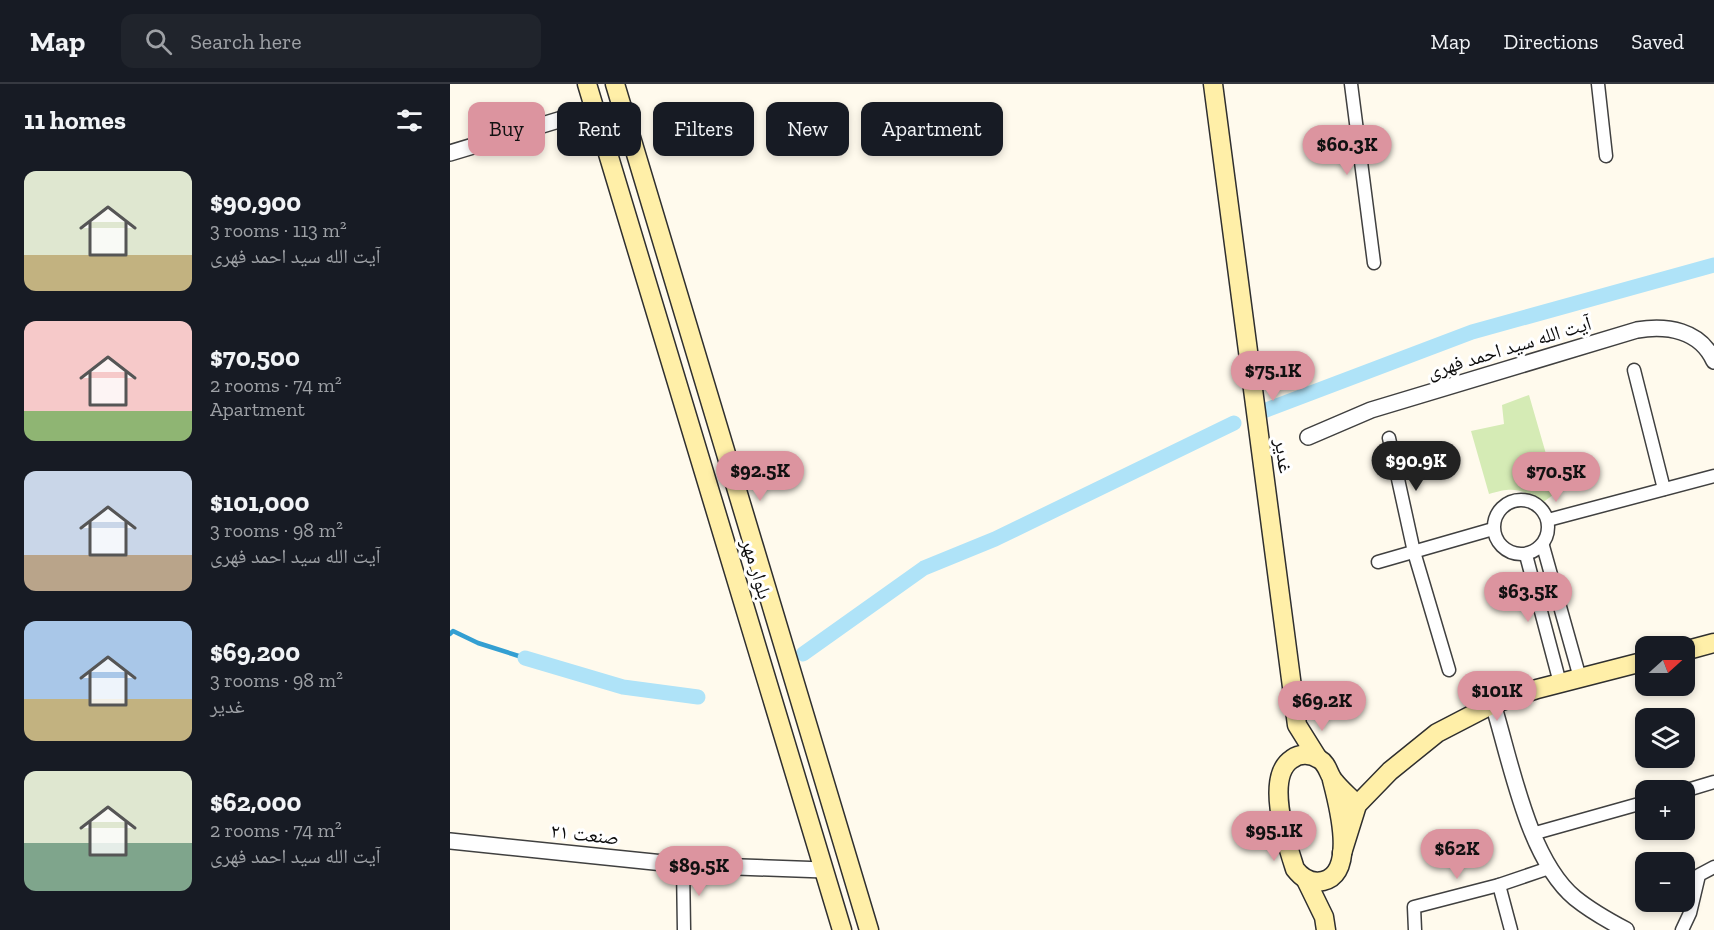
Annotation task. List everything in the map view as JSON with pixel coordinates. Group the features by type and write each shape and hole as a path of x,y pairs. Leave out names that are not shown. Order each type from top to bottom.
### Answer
{"main road":[{"name":"بلوار مهر","path":"586,84 592,102"},
{"name":"بلوار مهر","path":"615,84 869,930"},
{"name":"غدیر","path":"1213,84 1297,725 1317,757 1327,766 1332,780"},
{"name":"بلوار مهر","path":"609,156 842,930"},
{"path":"750,625 776,619"},
{"path":"1695,648 1714,643"},
{"path":"1325,923 1332,877 1340,866 1357,805 1390,771 1437,733 1493,704 1560,683 1635,664"},
{"path":"1297,725 1290,760 1280,777 1281,824 1295,869 1306,880 1325,923"},
{"path":"1290,760 1303,755 1317,757"},
{"path":"1332,780 1357,805"},
{"path":"1332,780 1341,816 1342,853"},
{"path":"1306,880 1320,882 1332,877"}],"street":[{"path":"1351,84 1374,263"},
{"path":"1598,84 1606,156"},
{"path":"450,153 557,121"},
{"name":"آیت الله سید احمد فهری","path":"1308,437 1371,410 1637,330 1655,327 1687,333 1699,340 1714,361"},
{"path":"1634,370 1664,489"},
{"path":"1389,438 1414,552 1449,670"},
{"path":"1548,520 1714,476"},
{"path":"1524,500 1539,506 1548,520 1549,533 1543,546 1526,555 1510,554 1498,544 1493,529 1497,513 1509,502 1524,500"},
{"path":"1378,562 1493,529"},
{"path":"1543,546 1580,678"},
{"path":"1526,555 1560,683"},
{"path":"1493,704 1532,834 1549,868 1574,897 1626,930"},
{"path":"1695,788 1714,782"},
{"path":"1532,834 1635,805"},
{"name":"صنعت ۲۱","path":"450,842 684,865 824,870"},
{"path":"684,865 684,930"},
{"path":"1682,930 1690,914 1699,875 1714,867"},
{"path":"1415,930 1414,907 1498,885 1549,868"},
{"path":"1498,885 1510,930"}],"green space":[{"path":"1529,395 1557,492 1542,503 1517,490 1504,490 1489,494 1471,431 1504,424 1502,405"}],"waterway":[{"path":"1261,412 1472,332 1714,265"},
{"path":"803,654 924,568 995,539 1234,423"},
{"path":"450,634 453,631 478,643 525,658"},
{"path":"525,658 623,687 698,697"}]}
